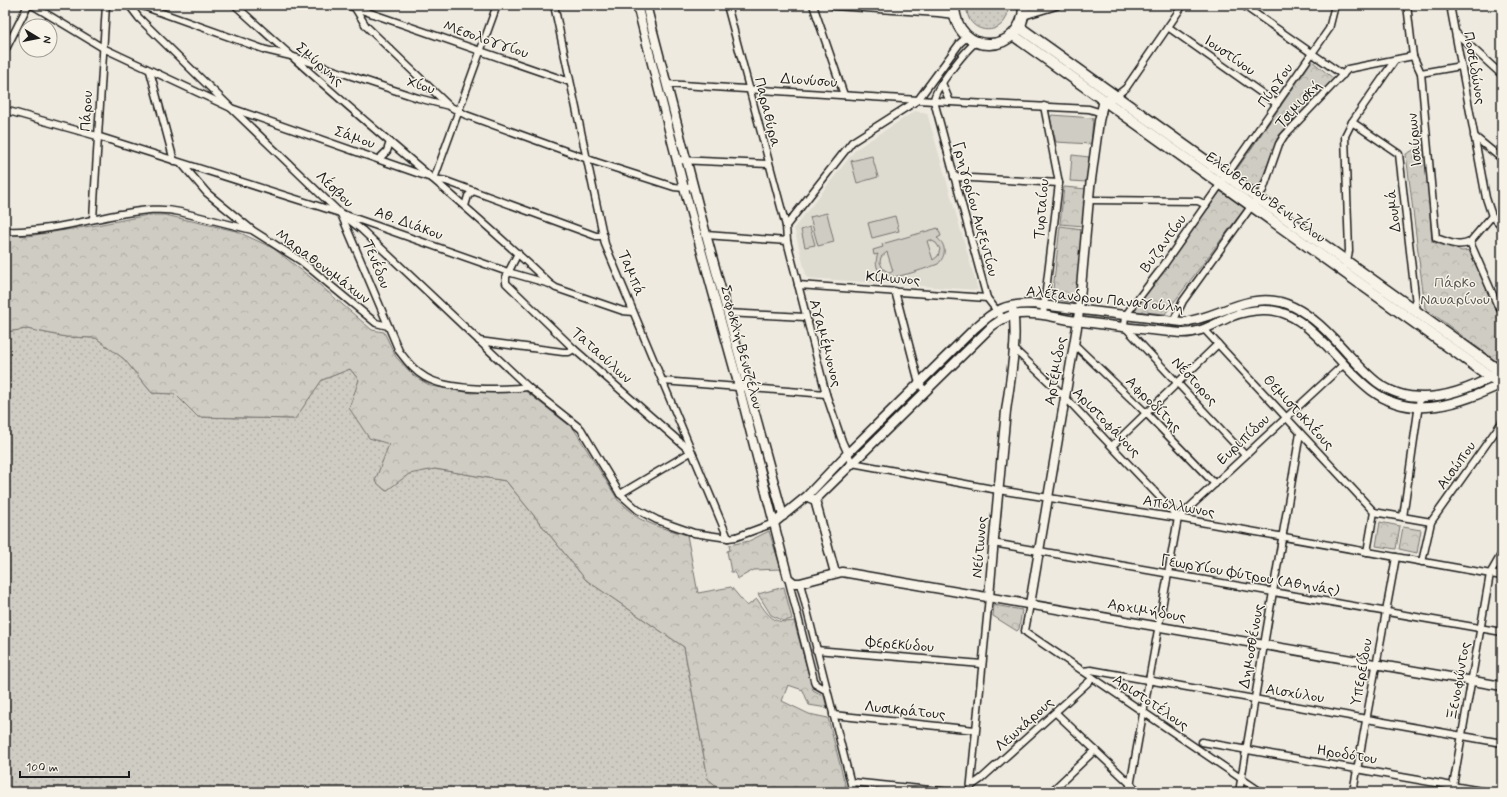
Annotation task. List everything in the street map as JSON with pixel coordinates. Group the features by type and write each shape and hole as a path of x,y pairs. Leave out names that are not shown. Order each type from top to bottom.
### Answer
{"main road":[{"path":"954,10 961,30 972,39 986,44 1005,40 1016,31 1024,8"},
{"name":"Ελευθερίου Βενιζέλου","path":"1016,31 1116,96 1255,202 1415,316 1501,372"},
{"name":"Ελευθερίου Βενιζέλου","path":"1016,31 1108,103 1224,179"},
{"name":"Ελευθερίου Βενιζέλου","path":"1415,316 1491,377 1502,384"}],"street":[{"path":"5,51 28,5"},
{"name":"Σάμου","path":"32,5 103,48 231,108 446,181 596,236 604,236"},
{"name":"Πάρου","path":"93,219 106,5"},
{"name":"Λέσβου","path":"130,5 140,18 340,213 362,230 528,387 581,429 620,494 638,510 657,520 699,535 728,538"},
{"name":"Χίου","path":"140,5 263,49 291,56 418,98 449,106 458,111 587,159 674,187 684,188"},
{"name":"Σμύρνης","path":"235,5 291,56 434,178 518,253 550,284"},
{"name":"Μεσολογγίου","path":"347,5 570,82"},
{"path":"434,178 497,5"},
{"name":"Ταμπά","path":"554,5 606,244 691,452 728,538"},
{"name":"Σοφοκλή Βενιζέλου","path":"637,5 684,188 743,388 783,516"},
{"name":"Σοφοκλή Βενιζέλου","path":"646,5 727,314 774,522 815,684 827,691"},
{"name":"Παραθύρα","path":"727,5 768,164 786,226"},
{"path":"813,5 844,95"},
{"path":"834,5 938,12 954,10"},
{"path":"1024,8 1056,5"},
{"path":"1102,113 1108,103 1126,88 1183,5"},
{"path":"1243,5 1343,75"},
{"name":"Πύργου","path":"1224,179 1313,54 1329,29 1335,5"},
{"name":"Ισαύρων","path":"1407,5 1413,56 1421,73 1436,238 1460,245 1470,242"},
{"name":"Ποσειδώνος","path":"1450,5 1486,198 1492,216 1502,226"},
{"path":"355,8 366,26 449,106"},
{"name":"Ιουστίνου","path":"1168,27 1277,104"},
{"path":"1456,33 1502,75"},
{"path":"934,101 933,97 968,49 972,39"},
{"path":"786,226 852,142 918,100 960,43 972,39"},
{"name":"Τσιμισκή","path":"1255,202 1263,190 1279,144 1284,136 1348,69 1413,56"},
{"path":"1345,266 1349,251 1346,136 1352,122 1395,60"},
{"path":"1421,73 1461,66"},
{"path":"150,71 174,161"},
{"path":"942,83 950,102"},
{"name":"Διονύσου","path":"666,84 950,102 1044,106 1089,109 1102,113"},
{"name":"Γρηγορίου Αυξεντίου","path":"934,101 987,298 1001,316 1000,320"},
{"name":"Τυρταίου","path":"1042,315 1059,183 1044,106"},
{"name":"Αθ. Διάκου","path":"5,110 97,136 340,213 508,272 550,284 556,288 626,312 633,312"},
{"name":"Αρτέμιδος","path":"1026,632 1038,551 1078,321 1089,200 1098,128 1102,113"},
{"name":"Δουμά","path":"1352,122 1399,154 1415,316"},
{"path":"1474,136 1502,159"},
{"path":"379,159 387,151 390,142"},
{"path":"678,160 768,164"},
{"path":"181,163 207,193 252,230"},
{"path":"954,177 1059,183"},
{"name":"Βυζαντίου","path":"1125,316 1161,269 1224,179"},
{"path":"684,188 693,185"},
{"path":"465,206 468,196 473,191"},
{"path":"1089,200 1198,201 1206,205"},
{"path":"1173,322 1183,301 1255,202"},
{"name":"Μαραθονομάχων","path":"5,231 36,230 138,211 172,210 252,230 301,261 376,323 388,326"},
{"name":"Τενέδου","path":"340,213 388,326"},
{"path":"1492,216 1470,242 1500,302 1502,310"},
{"name":"Αγαμέμνονος","path":"786,226 787,241 805,317 826,394 847,454 852,463"},
{"path":"706,235 787,241"},
{"path":"508,272 518,253"},
{"name":"Ταταούλων","path":"508,272 506,283 574,349 691,452"},
{"name":"Κίμωνος","path":"798,285 987,298"},
{"path":"896,291 919,383 925,391"},
{"name":"Αλέξανδρου Παναγούλη","path":"811,498 847,454 975,328 996,310 1011,305 1044,305 1182,322 1199,320 1227,308 1253,301 1263,300 1281,302 1299,309 1317,322 1378,382 1396,392 1420,397 1442,396 1458,392 1501,372"},
{"name":"Νεύτωνος","path":"971,789 975,730 1013,348 1014,324 1011,305"},
{"name":"Αλέξανδρου Παναγούλη","path":"774,522 811,498 852,463 992,326 1000,320 1013,315 1042,315 1078,321 1183,333 1204,329 1243,312 1268,310 1290,316 1306,326 1318,336 1361,381 1390,402 1406,406 1419,407 1443,406 1455,403 1502,384"},
{"path":"727,314 805,317"},
{"path":"1124,326 1125,316"},
{"path":"388,326 399,351 411,366 425,377 439,383 466,387 528,387"},
{"name":"Νέστορος","path":"1124,326 1245,455"},
{"name":"Θεμιστοκλέους","path":"1204,329 1374,512"},
{"path":"479,341 563,352 569,352 574,349"},
{"name":"Αφροδίτης","path":"1074,344 1146,413 1214,484"},
{"path":"1112,446 1218,344"},
{"name":"Αριστοφάνους","path":"1013,348 1065,397 1178,518"},
{"name":"Ευριπίδου","path":"1178,518 1344,364"},
{"path":"663,381 826,394"},
{"path":"1403,517 1420,397"},
{"name":"Αισώπου","path":"1431,522 1502,422"},
{"name":"Δημοσθένους","path":"1239,792 1300,433"},
{"path":"620,494 691,452"},
{"name":"Απόλλωνος","path":"852,463 998,490 1178,518 1502,576"},
{"path":"811,498 835,573"},
{"path":"1367,552 1374,512 1431,522 1422,562"},
{"path":"1129,792 1178,518"},
{"path":"728,538 736,537 774,522"},
{"name":"Γεωργίου Φύτρου (Αθηνάς)","path":"993,543 1502,632"},
{"name":"Ξενοφώντος","path":"1452,789 1490,574 1502,553"},
{"name":"Υπερείδου","path":"1353,792 1396,557"},
{"name":"Αρχιμήδους","path":"800,583 842,572 1502,686"},
{"path":"788,578 794,583 800,583 816,650 854,792"},
{"name":"Αριστοτέλους","path":"1026,632 1261,792"},
{"name":"Φερεκύδου","path":"816,650 982,664"},
{"name":"Αισχύλου","path":"1083,671 1091,670 1255,700 1502,742"},
{"name":"Λεωχάρους","path":"971,789 1093,678"},
{"path":"1056,713 1139,792"},
{"name":"Λυσικράτους","path":"833,715 975,730"},
{"name":"Ηροδότου","path":"1202,742 1452,789 1487,792"},
{"path":"1051,792 1056,790 1095,750"},
{"path":"851,782 950,792"},
{"path":"1056,790 1062,792"}],"shaded area":[{"path":"915,111 927,113 978,290 807,278 794,228 856,149"}],"green space":[{"path":"967,5 1008,5 1007,16 1002,24 996,28 988,30 979,28 973,24 968,16"},
{"path":"643,8 681,154 680,154"},
{"path":"1312,61 1334,79 1279,135 1259,187 1249,184 1240,178 1235,172"},
{"path":"1052,115 1093,118 1091,144 1056,142 1050,118"},
{"name":"Πάρκο Ναυαρίνου","path":"1425,144 1432,242 1462,251 1472,250 1495,307 1502,314 1502,360 1496,361 1425,308 1406,154"},
{"path":"1072,155 1089,157 1087,182 1070,181"},
{"path":"872,156 878,177 857,183 851,161"},
{"path":"1064,187 1087,189 1083,226 1060,224"},
{"path":"1220,191 1245,208 1165,314 1134,311"},
{"path":"827,213 834,242 818,246 810,217"},
{"path":"148,215 165,215 236,231 273,248 314,280 372,330 384,332 396,357 414,376 431,386 472,393 524,390 574,429 618,500 640,519 659,527 687,535 698,593 731,587 747,606 757,599 764,610 772,618 781,622 794,621 813,690 824,696 827,708 809,705 803,690 788,685 782,701 809,714 828,718 847,792 724,792 708,779 684,647 586,580 506,481 435,469 409,474 386,491 375,481 389,444 369,438 349,408 359,380 350,369 322,380 295,419 198,417 175,394 152,393 124,359 96,338 66,337 27,329 5,332 5,234 28,236"},
{"path":"895,216 899,231 872,238 868,223"},
{"path":"1060,226 1083,229 1076,303 1052,299"},
{"path":"810,227 815,245 805,247 801,230"},
{"path":"938,228 941,236 937,238 944,247 944,254 943,258 938,264 901,276 891,277 883,275 878,270 876,262 878,254 874,255 873,250 883,247 882,244","holes":["930,240 936,243 940,249 938,256 933,260 927,241","887,252 893,271 890,273 883,269 880,262 881,257"]},
{"path":"1269,303 1292,309 1310,320 1368,378 1407,399 1408,402 1399,401 1380,393 1366,381 1317,331 1268,307 1187,330 1159,326 1161,324 1191,326 1225,312 1248,305"},
{"path":"1087,315 1119,319 1120,321 1119,323 1085,318"},
{"path":"994,317 994,320 935,376 932,375 975,331"},
{"path":"27,329 66,337 96,338 124,359 152,393 175,394 198,417 294,419 322,380 350,369 359,380 390,444 375,481 386,491 409,473 435,469 506,481 586,580 684,647 708,779 724,792 5,792 5,332"},
{"path":"1486,383 1488,387 1451,401 1427,403 1428,401 1451,397"},
{"path":"916,391 917,394 859,452 857,452 856,450"},
{"path":"1380,522 1400,526 1396,549 1376,546"},
{"path":"1403,527 1421,530 1417,553 1399,549"},
{"path":"769,531 781,569 754,570 737,579 735,572 731,572 727,551 730,550 729,545 749,541"},
{"path":"784,587 792,619 784,621 771,615 758,594"},
{"path":"994,605 1022,610 1019,629 1017,631 993,616"}]}
